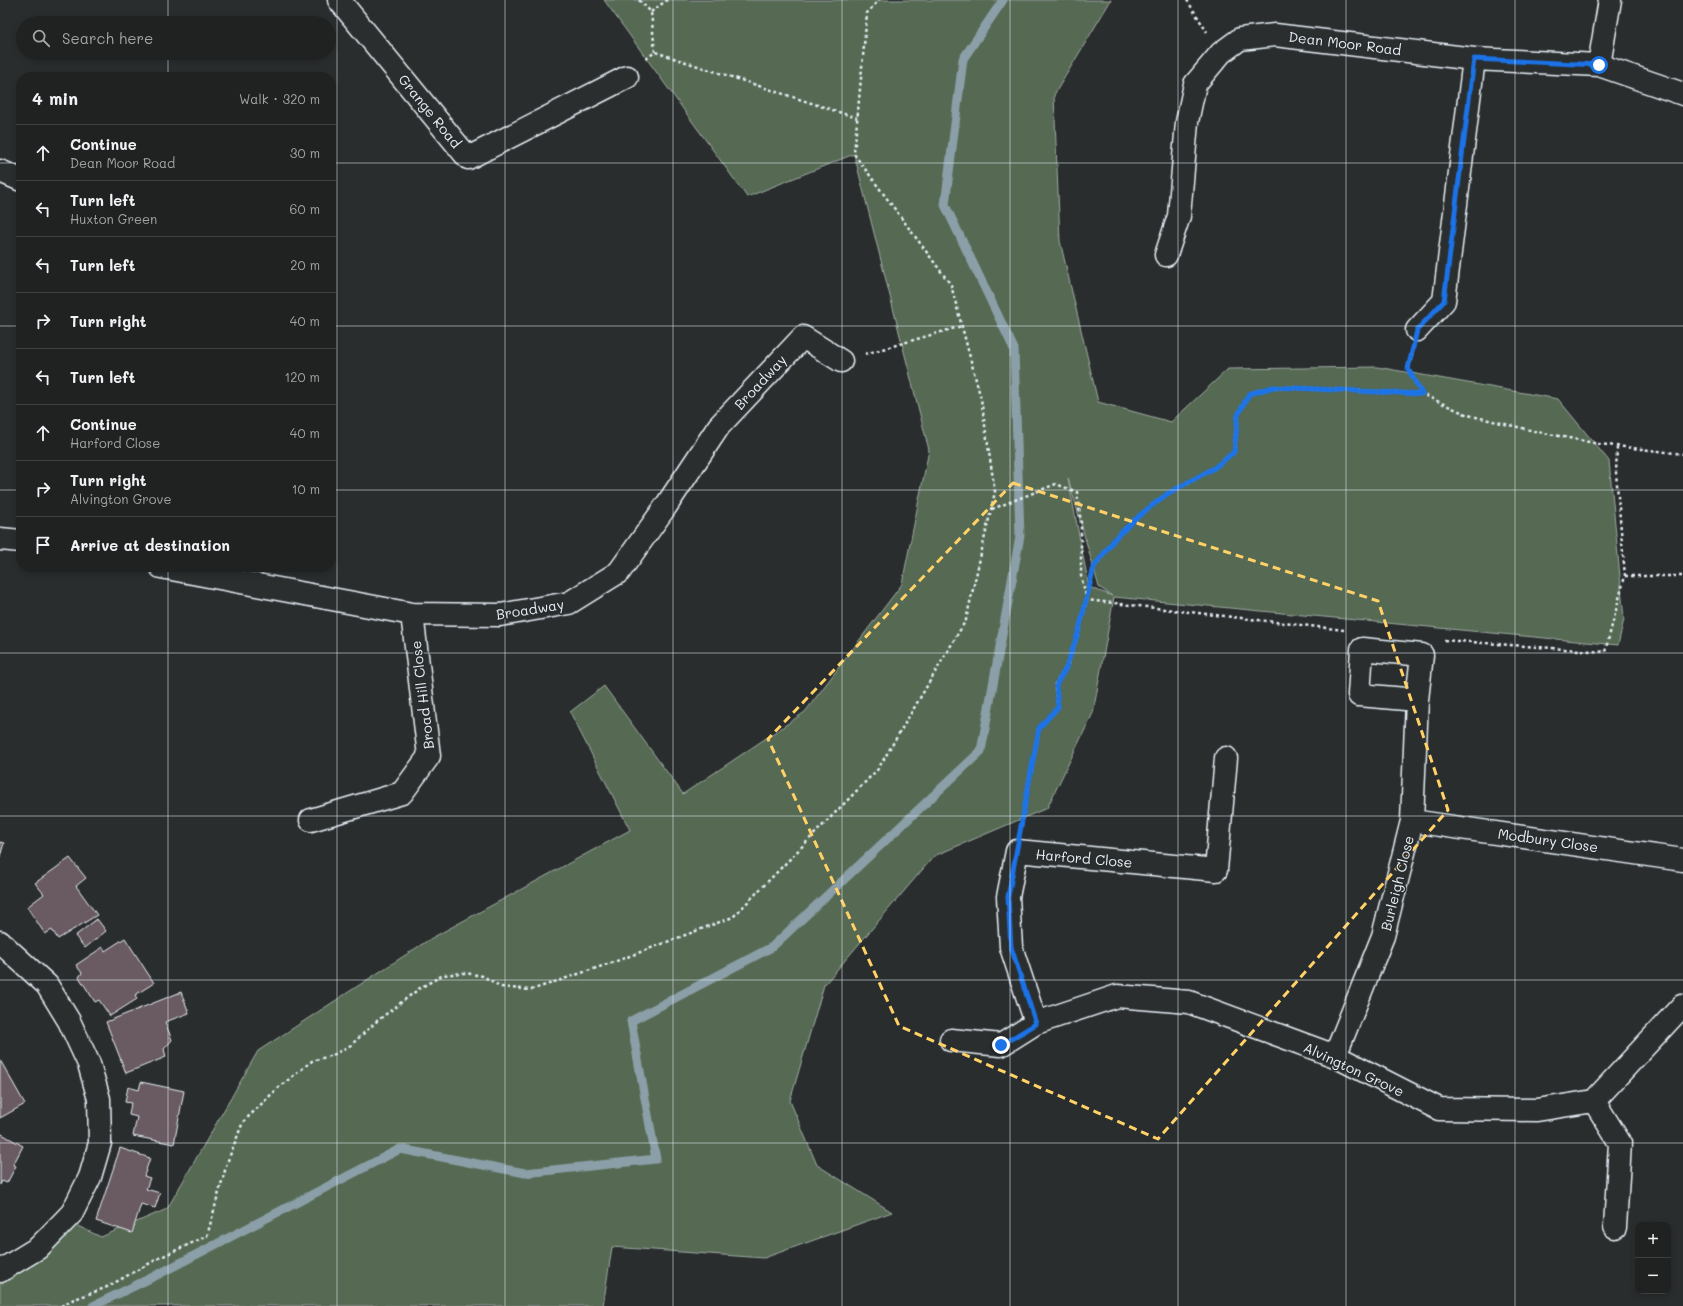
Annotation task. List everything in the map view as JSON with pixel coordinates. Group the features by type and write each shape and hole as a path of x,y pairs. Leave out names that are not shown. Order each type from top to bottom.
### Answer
{"street":[{"name":"Grange Road","path":"339,0 468,158 627,77"},
{"path":"1599,65 1610,0"},
{"name":"Dean Moor Road","path":"1166,255 1178,216 1186,122 1195,84 1221,52 1240,39 1275,35 1474,59 1599,65 1683,94"},
{"path":"1417,330 1444,301 1474,59"},
{"path":"0,171 16,178"},
{"name":"Broadway","path":"188,572 412,614 500,615 569,603 619,572 666,506 719,426 803,337 841,361"},
{"path":"0,539 16,541"},
{"name":"Broad Hill Close","path":"311,820 402,793 429,756 412,614"},
{"name":"Burleigh Close","path":"1335,1056 1383,936 1412,821 1417,700"},
{"name":"Harford Close","path":"1036,1024 1011,947 1008,897 1017,851 1216,870 1226,758"},
{"name":"Modbury Close","path":"1412,821 1683,860"},
{"path":"0,942 47,985 69,1021 89,1064 99,1099 100,1143 90,1177 72,1213 38,1248 0,1271"},
{"name":"Alvington Grove","path":"952,1040 1001,1045 1036,1024 1117,996 1189,1002 1335,1056 1440,1109 1537,1110 1594,1102"},
{"path":"1615,1227 1620,1143 1594,1102 1683,1006"}],"path":[{"path":"639,0 651,12 655,52"},
{"path":"651,12 667,0"},
{"path":"61,1306 72,1300 105,1288 161,1257 207,1236 227,1163 243,1122 278,1088 312,1062 333,1055 352,1046 377,1021 420,988 443,975 465,973 483,976 501,988 531,990 614,962 733,917 878,769 966,620 995,492 981,399 951,286 854,154 867,13 879,0"},
{"path":"1187,0 1221,52"},
{"path":"627,77 655,52"},
{"path":"655,52 857,118"},
{"path":"841,361 962,326"},
{"path":"1417,330 1408,369 1422,394"},
{"path":"1017,851 1039,728 1058,707 1056,685 1066,668 1079,630 1094,567 1116,537 1140,515 1167,494 1214,468 1234,452 1238,415 1249,394 1273,387 1422,394 1468,415 1534,431 1617,447 1683,454"},
{"path":"1439,639 1605,652 1626,576 1616,473 1617,447"},
{"path":"992,509 1056,484 1077,492 1081,522 1081,576 1086,600"},
{"path":"1626,576 1683,576"},
{"path":"1086,600 1348,631"}],"highlighted area":[{"path":"1013,483 1378,601 1448,810 1158,1139 899,1026 768,739"}],"green space":[{"path":"604,0 1111,0 1054,95 1060,241 1098,402 1171,422 1228,369 1377,367 1558,399 1609,461 1624,619 1618,645 1114,597 1093,713 1047,808 934,856 824,985 790,1101 817,1165 892,1212 764,1258 612,1247 603,1306 0,1306 0,1271 65,1220 101,1237 167,1209 258,1051 430,939 630,830 570,712 604,686 683,794 805,712 902,584 929,450 854,154 747,197","holes":["1068,478 1099,587 1112,596 1089,587"]}],"building":[{"path":"0,842 4,843 0,857"},
{"path":"70,858 86,878 76,886 97,915 58,939 52,930 45,934 27,907 44,894 35,883"},
{"path":"97,919 106,931 85,948 75,936"},
{"path":"125,938 154,983 135,995 137,999 110,1016 99,1000 95,1002 79,977 82,973 76,965 103,947 105,951"},
{"path":"181,992 189,1013 165,1022 172,1040 164,1049 166,1057 126,1073 106,1022"},
{"path":"0,1060 25,1104 0,1118"},
{"path":"141,1082 184,1091 174,1144 133,1136 137,1117 129,1115 131,1103 125,1102 128,1087 139,1090"},
{"path":"0,1133 23,1146 13,1165 16,1166 7,1183 2,1181 0,1185"},
{"path":"120,1148 150,1158 144,1176 150,1178 146,1189 160,1193 155,1208 141,1204 132,1233 96,1221"}],"waterway":[{"path":"93,1306 155,1276 400,1149 525,1173 656,1159 631,1021 772,947 981,751 1020,536 1014,349 945,205 963,59 1003,0"}],"route":[{"path":"1001,1045 1036,1024 1011,947 1008,897 1039,728 1058,707 1056,685 1066,668 1079,630 1094,567 1116,537 1140,515 1167,494 1214,468 1234,452 1238,415 1249,394 1273,387 1422,394 1408,369 1417,330 1444,301 1474,59 1599,65"}]}
